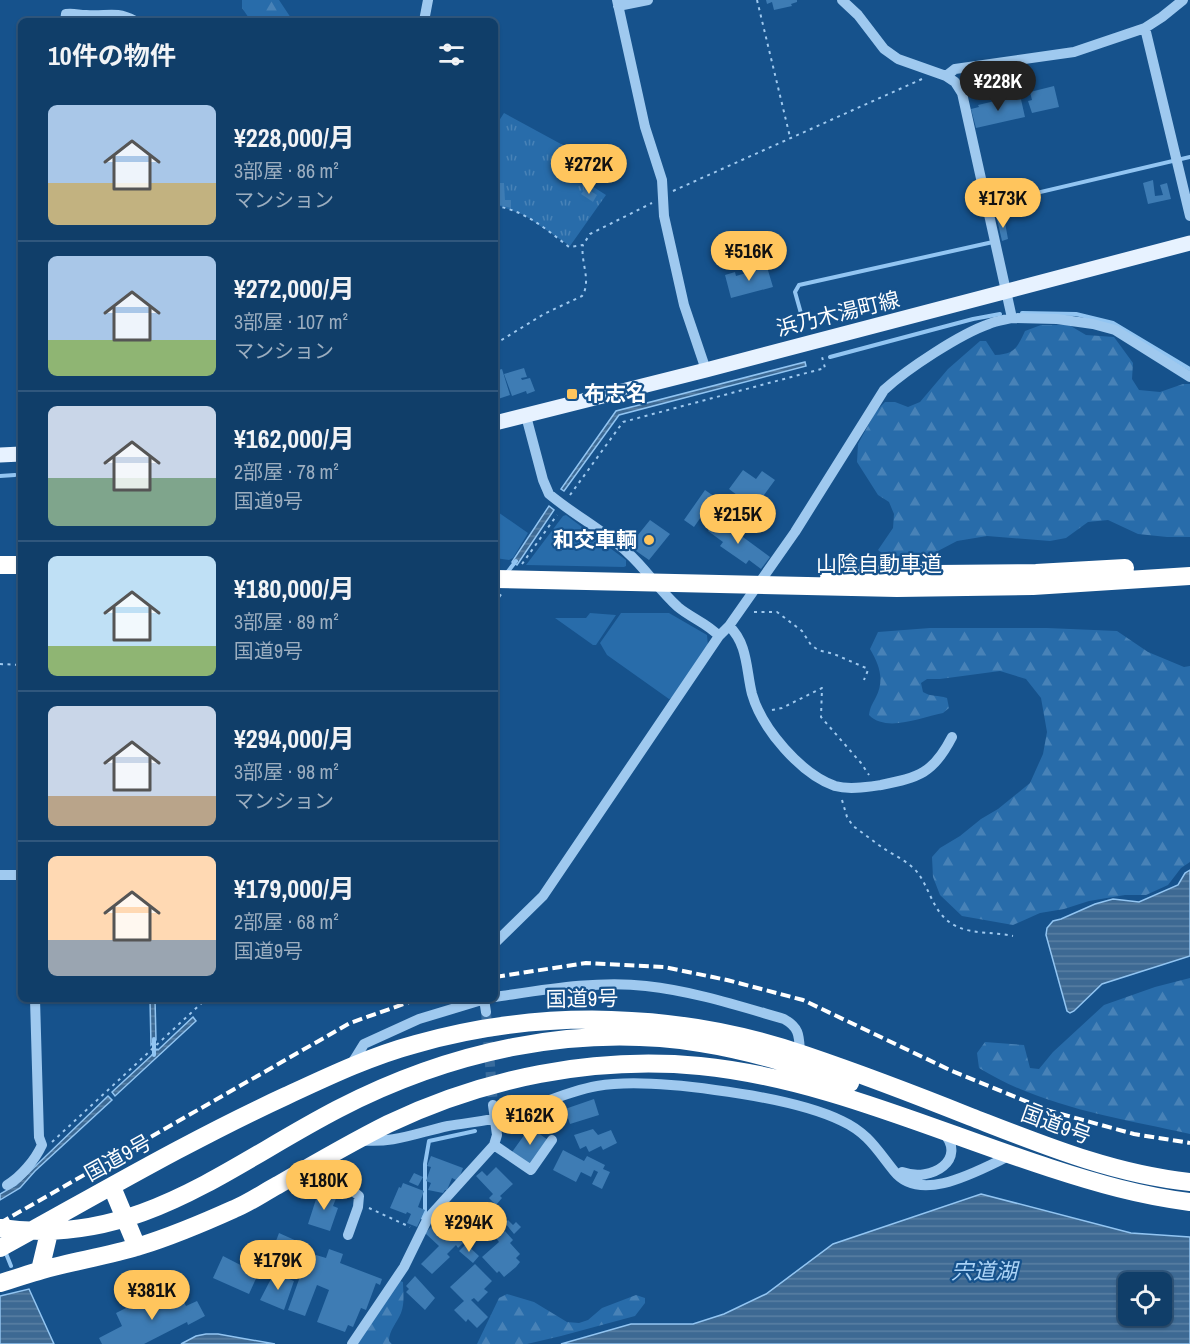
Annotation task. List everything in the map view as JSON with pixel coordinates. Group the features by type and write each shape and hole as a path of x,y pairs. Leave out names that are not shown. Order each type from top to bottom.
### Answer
{"highway":[{"path":"0,565 18,565"},
{"name":"山陰自動車道","path":"501,582 775,580 1036,573 1190,565"},
{"name":"山陰自動車道","path":"498,571 775,580 897,588 1033,586 1190,576"},
{"path":"0,574 18,574"},
{"name":"国道9号","path":"0,1248 224,1125 351,1066 415,1044 469,1031 555,1020 658,1022 726,1033 800,1053 1080,1158 1166,1180 1190,1182"},
{"path":"0,1228 40,1231 75,1229 110,1223 148,1212 190,1194 307,1126 367,1095 434,1067 569,1039 636,1036 702,1043 735,1050 800,1067 1009,1138 1080,1158"},
{"path":"0,1239 38,1242 77,1240 115,1233 150,1223 195,1203 315,1133 372,1104 500,1055 535,1055 602,1048 646,1048 700,1054 734,1060 815,1083 940,1129"},
{"name":"国道9号","path":"0,1283 137,1247 176,1234 238,1207 359,1140 422,1109 496,1084 579,1068 621,1064 700,1066 740,1072 825,1092 1116,1189 1190,1202"},
{"path":"112,1187 137,1247"},
{"path":"33,1273 52,1219"}],"main road":[{"name":"浜乃木湯町線","path":"498,422 1190,243"},
{"path":"0,455 18,454"}],"street":[{"path":"425,18 428,0"},
{"path":"648,0 617,3 645,127 662,180 664,216 684,305 706,370"},
{"path":"842,0 858,15 884,49 898,59 946,76 955,82 962,93 1012,318"},
{"path":"946,76 955,69 1074,52 1145,28 1184,0"},
{"path":"65,18 66,14 74,13 117,14 127,18"},
{"path":"1145,28 1190,216"},
{"path":"498,940 543,896 719,636 729,626 795,532 885,390 897,378 975,329 1012,318 1057,319 1115,330 1190,377"},
{"path":"526,416 549,494 628,553 673,602 719,636"},
{"path":"729,626 741,640 753,694 771,735 807,769 824,781 849,788 874,786 924,774 944,752 952,737"},
{"path":"0,875 18,875"},
{"path":"498,998 573,986 644,986 696,994 784,1019 793,1024 798,1032 800,1053"},
{"path":"7,1185 13,1182 37,1156 42,1145 39,1137 34,1002"},
{"path":"351,1066 364,1044 419,1019 474,1002"},
{"path":"484,1002 486,1012"},
{"path":"359,1140 393,1141 448,1126 514,1114 561,1095 598,1086 640,1083 713,1089 765,1098 841,1120 871,1140 890,1167 902,1179 910,1182 934,1184 962,1178 1011,1155"},
{"path":"352,1344 404,1267 428,1218 494,1145 497,1135 493,1105"},
{"path":"890,1167 910,1175 920,1176 928,1175 941,1168 951,1148 946,1135 940,1129"},
{"path":"494,1145 531,1170 552,1140"},
{"path":"314,1165 329,1178 359,1196 359,1203 348,1235"}],"path":[{"path":"757,0 790,138"},
{"path":"498,342 544,314 582,296 587,285 583,245 590,234 663,196 918,81 932,72"},
{"path":"498,207 513,210 536,222 569,247 583,245"},
{"path":"520,567 623,422 825,368 818,340"},
{"path":"741,609 745,612 777,612 802,631 811,645 818,650 834,654 866,668 868,670 864,680"},
{"path":"0,664 18,665"},
{"path":"760,713 782,708 822,688 821,717 868,772 874,786"},
{"path":"837,786 847,818 853,826 919,874 931,900 947,921 959,928 971,931 1013,936"},
{"path":"42,1145 51,1143 203,1002"},
{"path":"359,1203 421,1232"}],"green space":[{"path":"242,0 279,0 291,18 249,18 242,8"},
{"path":"504,113 583,156 573,174 606,195 570,246 524,215 498,205 498,122"},
{"path":"1041,325 1069,325 1086,335 1114,337 1133,363 1132,379 1139,390 1160,392 1183,384 1190,384 1190,537 1138,534 1108,520 1088,522 1066,538 1050,541 987,536 957,541 936,552 909,558 887,557 878,550 893,528 894,514 889,502 878,495 857,462 858,444 876,411 885,402 895,402 908,407 920,402 948,369 980,341 986,341 995,355 1007,353 1017,346 1025,331"},
{"path":"498,512 528,533 513,558 509,560 498,558"},
{"path":"566,515 626,560 626,566 526,565"},
{"path":"590,613 616,615 596,645 555,618 586,618"},
{"path":"621,613 669,613 707,635 708,646 672,698 669,699 607,655 600,643"},
{"path":"930,628 1047,628 1117,631 1148,652 1184,667 1190,666 1190,862 1181,868 1168,885 1146,895 1125,895 1089,901 1064,909 1040,913 1013,925 962,916 940,895 933,877 932,857 940,848 998,809 1030,783 1043,754 1047,732 1041,698 1026,679 1000,671 927,679 921,683 923,692 947,698 949,708 943,713 895,723 885,723 869,715 880,684 878,666 870,649 878,632"},
{"path":"1190,978 1190,1134 1054,1102 1028,1093 979,1068 977,1053 985,1042 1024,1045 1030,1068 1039,1069 1053,1052 1104,1005 1155,987"},
{"path":"400,1281 403,1282 403,1305 390,1333 389,1341 392,1344 357,1344"},
{"path":"507,1294 534,1302 567,1322 579,1323 588,1320 602,1308 636,1295 645,1298 645,1303 635,1316 561,1336 527,1344 477,1344 499,1298"}],"water":[{"path":"805,362 806,366 619,415 564,491 561,489 616,411"},
{"path":"549,506 554,510 517,565 512,562"},
{"path":"1190,870 1190,956 1102,984 1074,1011 1070,1013 1067,1011 1046,935 1047,928 1053,921 1113,899 1139,902 1178,885 1185,873"},
{"path":"150,1002 155,1002 156,1040 151,1045"},
{"path":"193,1017 196,1021 115,1096 112,1092"},
{"path":"108,1096 112,1100 35,1171 20,1188 0,1200 0,1194 16,1185"},
{"name":"宍道湖","path":"981,1194 1131,1233 1190,1237 1190,1344 561,1344 631,1324 693,1324 724,1314 766,1294 833,1244"},
{"path":"29,1289 54,1344 0,1344 0,1296"},
{"path":"206,1334 275,1344 181,1344 196,1336"}],"building":[{"path":"766,0 797,0 797,2 791,4 792,6 774,10 772,2 767,4"},
{"path":"985,72 986,79 996,77 997,83 972,87 970,74"},
{"path":"1054,86 1059,107 1032,113 1028,101 1032,100 1030,92"},
{"path":"1020,95 1025,117 976,128 971,109 979,107 978,105"},
{"path":"1153,180 1155,196 1163,195 1160,185 1167,183 1171,199 1148,204 1143,183"},
{"path":"498,183 504,183 505,200 511,200 511,208 498,205"},
{"path":"586,188 597,195 593,202 581,194"},
{"path":"1004,217 1008,239 1002,241 997,219"},
{"path":"767,267 773,287 731,298 725,275 735,272 736,276"},
{"path":"524,368 527,377 521,378 522,380 530,378 535,391 527,394 526,391 512,396 504,374"},
{"path":"502,369 510,395 498,399 498,370"},
{"path":"743,470 756,479 762,471 775,480 739,529 721,516 737,495 729,489"},
{"path":"705,490 715,497 694,527 684,520"},
{"path":"717,518 770,557 761,569 749,560 746,564 720,546 723,542 708,531"},
{"name":"和交車輌","path":"650,520 670,534 649,560 629,546"},
{"path":"594,1099 599,1115 570,1124 565,1109"},
{"path":"553,1112 556,1120 546,1124 543,1116"},
{"path":"530,1127 548,1140 530,1166 512,1152"},
{"path":"593,1129 598,1135 611,1130 617,1143 603,1150 601,1146 589,1152 586,1146 580,1149 574,1135"},
{"path":"563,1150 584,1161 587,1156 605,1165 603,1169 610,1172 602,1189 592,1184 598,1172 594,1170 591,1177 581,1172 576,1182 553,1170"},
{"path":"431,1156 463,1168 458,1181 452,1178 447,1190 443,1193 428,1190 431,1183 426,1181 431,1167 427,1166"},
{"path":"496,1167 513,1184 500,1196 502,1198 496,1205 489,1198 493,1194 476,1176 482,1171 487,1176"},
{"path":"414,1173 423,1177 418,1186 409,1182"},
{"path":"403,1183 424,1191 418,1207 425,1210 417,1227 407,1223 411,1214 390,1208"},
{"path":"319,1190 337,1196 333,1206 338,1208 330,1231 308,1224"},
{"path":"478,1202 484,1209 473,1218 467,1211"},
{"path":"440,1218 464,1242 458,1248 456,1245 447,1254 450,1257 432,1274 421,1264 439,1246 425,1233"},
{"path":"508,1220 513,1225 516,1222 521,1227 514,1234 505,1223"},
{"path":"505,1231 513,1240 510,1243 520,1254 516,1258 520,1262 504,1277 482,1257 499,1242 496,1238"},
{"path":"279,1233 299,1242 292,1259 286,1257 288,1261 284,1271 267,1264 271,1248 273,1249"},
{"path":"466,1244 479,1256 473,1263 459,1251"},
{"path":"329,1249 343,1254 340,1263 382,1279 380,1285 376,1283 366,1310 361,1308 353,1327 348,1325 345,1332 317,1322 329,1290 317,1285 305,1316 288,1310 302,1271 306,1273 316,1255 326,1258"},
{"path":"223,1256 258,1274 249,1294 213,1278"},
{"path":"290,1262 301,1266 296,1279 285,1274"},
{"path":"475,1264 492,1281 484,1289 488,1292 478,1302 474,1298 471,1300 488,1317 477,1328 468,1319 466,1322 454,1310 464,1301 450,1287"},
{"path":"274,1273 294,1281 284,1310 260,1300"},
{"path":"415,1276 435,1298 425,1310 406,1292 409,1289 406,1286"},
{"path":"163,1297 167,1305 182,1298 186,1306 197,1301 205,1316 188,1325 187,1322 144,1344 102,1344 99,1338 122,1326 116,1313 140,1301 144,1307"}],"waterway":[{"path":"993,212 998,202 1190,157"},
{"path":"804,324 795,292 799,285 993,242"},
{"path":"1022,313 1076,314 1113,323 1190,369"},
{"path":"830,357 1000,314"},
{"path":"0,476 15,475"},
{"path":"506,574 516,561"},
{"path":"154,1039 154,1055"},
{"path":"423,1218 425,1213 425,1164 429,1141 475,1131"},
{"path":"5,1251 11,1266"}],"tunnel":[{"path":"486,1012 493,1105"}],"railway":[{"path":"498,977 586,963 664,967 727,980 803,1000 952,1071 1050,1111 1134,1134 1190,1143"},
{"path":"0,1223 350,1023 410,1002"}],"place":[{"name":"布志名","path":"572,394"},
{"name":"和交車輌","path":"649,540"}]}
